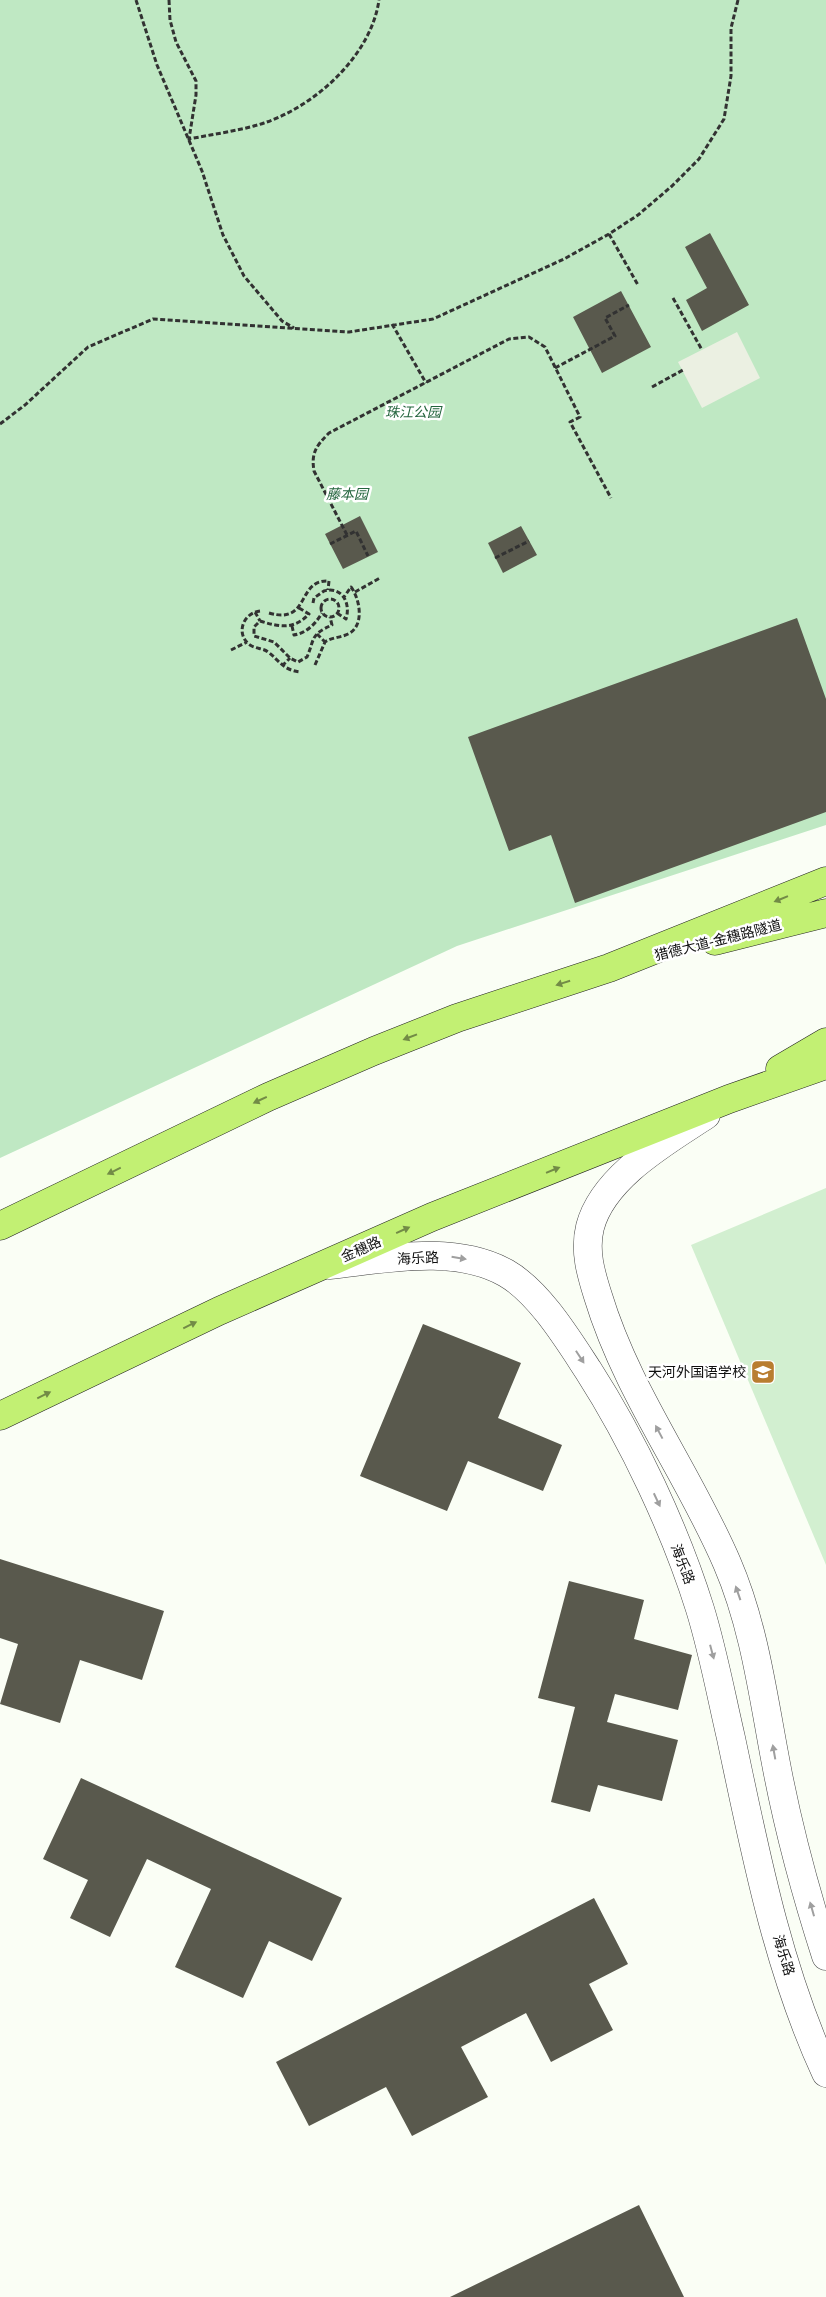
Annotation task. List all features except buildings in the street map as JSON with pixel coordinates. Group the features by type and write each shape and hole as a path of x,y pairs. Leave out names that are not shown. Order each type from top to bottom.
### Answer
{"main road":[{"path":"0,1226 268,1097 374,1051 457,1018 609,968 826,881"},
{"name":"猎德大道-金穗路隧道","path":"609,968 826,913"},
{"path":"729,1099 826,1042"},
{"path":"729,1099 826,1066"},
{"name":"金穗路","path":"0,1416 219,1311 432,1217 729,1099"}],"street":[{"path":"826,1080 729,1099 657,1147 626,1173 600,1201 590,1229 588,1264 605,1319 623,1366 704,1514 728,1565 741,1602 755,1654 778,1775 795,1848 826,1956"},
{"name":"海乐路","path":"323,1266 446,1256 480,1262 508,1274 540,1302 596,1382 635,1454 659,1505 700,1608 715,1666 758,1868 798,2001 826,2073"}],"path":[{"path":"136,0 157,65 202,171 223,235 244,276 282,321 296,330"},
{"path":"169,0 170,20 176,42 196,81 196,95 188,139"},
{"path":"188,139 264,123 290,112 320,92 359,52 379,0"},
{"path":"0,424 25,405 88,347 153,319 296,330 349,332 432,319 564,259 609,234 638,214 699,159 724,119 731,76 731,28 738,0"},
{"path":"609,234 638,285"},
{"path":"674,298 702,350"},
{"path":"555,368 615,336 605,318 629,305"},
{"path":"392,324 426,383"},
{"path":"347,535 314,471 312,460 315,447 329,434 509,339 529,337 545,347 580,416 570,422 611,498"},
{"path":"652,387 683,370"},
{"path":"330,544 356,531 368,556"},
{"path":"495,558 529,541"},
{"path":"355,592 380,578"},
{"path":"269,613 282,615 300,608 306,592 312,586 324,580 329,580 328,590"},
{"path":"315,665 325,642 352,631 359,613 359,603 351,587 344,597"},
{"path":"313,603 320,593 328,590 337,592 344,597 348,608 346,618 337,613"},
{"path":"292,626 294,635 302,633 315,623 322,613 322,605 329,600 337,603 337,613"},
{"path":"255,612 260,621 280,626 292,626 309,614 300,608"},
{"path":"260,611 255,612 244,620 243,633 247,642 254,647 265,650 282,666 291,671 300,672"},
{"path":"322,613 330,617"},
{"path":"330,617 337,613"},
{"path":"260,621 254,627 254,636 274,642 290,658 298,662 307,657 311,641 317,634 332,626 330,617"},
{"path":"317,634 325,642"},
{"path":"231,650 247,642"},
{"path":"282,666 290,658"}],"green space":[{"name":"珠江公园","path":"0,0 826,0 826,825 457,946 0,1158"},
{"path":"826,1188 826,1565 691,1245"}],"shaded area":[{"path":"737,332 760,378 702,408 678,362"}],"place":[{"name":"天河外国语学校","path":"763,1372"}],"park label":[{"name":"藤本园","path":"347,494"}]}
